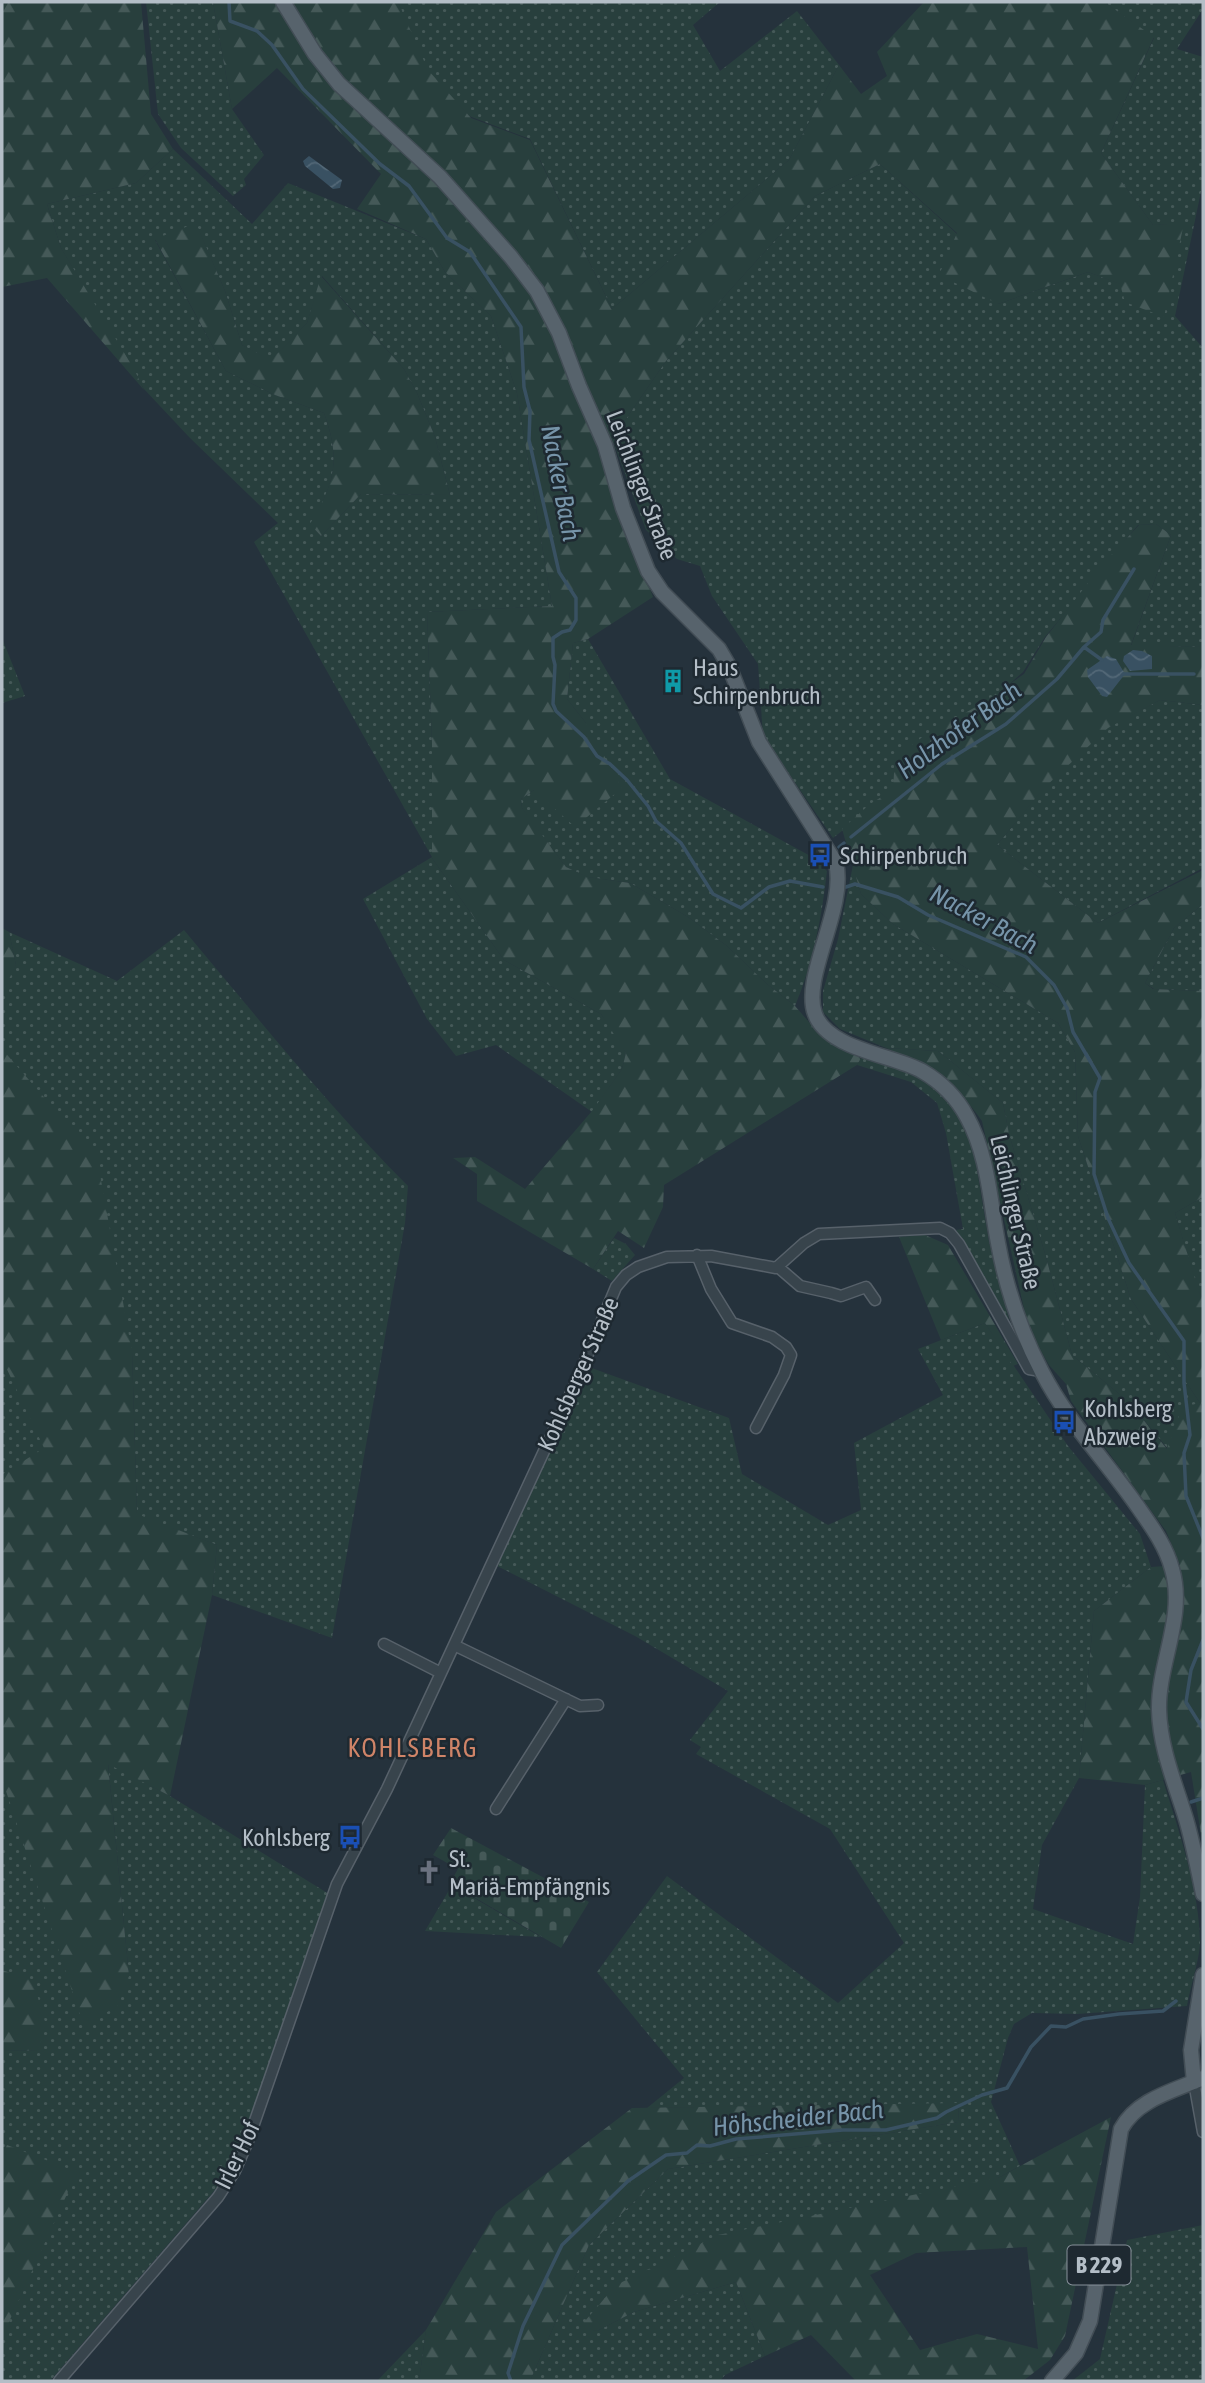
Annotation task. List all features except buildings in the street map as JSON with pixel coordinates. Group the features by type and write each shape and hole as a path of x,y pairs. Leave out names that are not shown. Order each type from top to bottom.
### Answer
{"main road":[{"name":"Leichlinger Straße","path":"283,2 304,38 327,69 440,177 512,257 542,300 559,333 605,445 623,508 648,570 662,592 719,649 729,666 760,742 836,863 832,919 813,988 815,1014 825,1029 846,1042 910,1065 932,1077 946,1088 963,1110 974,1132 983,1161 1003,1271 1017,1316 1041,1371 1069,1415 1151,1525 1172,1569 1176,1608 1162,1670 1160,1721 1169,1767 1191,1837 1203,1894"},
{"path":"1198,2080 1190,2060 1198,2038 1203,1975"},
{"name":"B 229","path":"1052,2381 1076,2353 1090,2321 1121,2129 1130,2115 1147,2103 1198,2080"}],"street":[{"path":"874,1300 866,1287 841,1296 800,1286 778,1267 818,1234 933,1228 946,1230 959,1244 1029,1369 1041,1371"},
{"path":"697,1255 711,1289 732,1323 772,1337 786,1347 791,1355 784,1375 756,1428"},
{"name":"Kohlsberger Straße","path":"337,1884 387,1789 442,1672 549,1442 616,1287 630,1272 653,1260 697,1255 778,1267"},
{"path":"384,1644 442,1672"},
{"path":"454,1645 580,1706 598,1705"},
{"path":"496,1809 566,1699"},
{"name":"Irler Hof","path":"59,2381 218,2197 235,2171 248,2141 337,1884"},
{"path":"1198,2080 1203,2132"}],"green space":[{"path":"2,2 141,2 151,114 173,149 136,183 47,204 61,248 144,390 47,278 2,287"},
{"path":"146,2 213,2 232,109 264,155 244,179 246,185 233,196 181,148 158,114"},
{"path":"213,2 398,2 428,70 471,118 530,140 612,309 789,160 839,65 861,94 887,76 877,52 924,2 1104,2 1154,37 1101,153 1153,225 1184,223 1164,317 1125,302 1120,284 1088,272 998,304 939,275 957,233 880,164 815,196 666,361 612,439 597,449 653,597 588,639 573,643 567,699 586,723 622,788 575,827 534,790 521,799 522,808 566,867 588,877 630,883 688,917 727,946 795,1006 822,1037 861,1058 857,1065 664,1185 663,1207 644,1248 618,1231 593,1269 477,1201 477,1174 453,1158 475,1157 525,1189 592,1111 622,1069 626,1053 601,1014 504,960 432,858 432,743 427,612 552,606 517,393 491,316 445,272 426,239 357,209 381,174 277,68 232,109"},
{"path":"398,2 720,2 693,25 720,71 797,11 839,65 789,160 612,309 530,139 469,116 425,69"},
{"path":"1104,2 1203,2 1203,9 1177,49 1203,57 1203,182 1175,316 1203,348 1203,647 1131,646 1171,535 1156,524 1138,525 1045,637 1023,672 982,708 924,737 895,758 894,790 833,838 763,736 758,664 712,596 700,566 677,559 646,530 612,439 666,361 815,196 880,164 957,234 998,304 1088,272 1121,284 1183,224 1153,225 1101,153 1154,38"},
{"path":"173,149 252,224 288,183 426,239 445,272 491,316 517,393 552,606 427,612 432,743 432,857 254,542 278,523 190,438 144,389 61,248 47,204 136,183","holes":["196,224 225,291 242,345 271,361 307,323 322,276 404,369 435,437 450,495 361,494 321,536 311,524 326,495 334,457 324,413 275,395 226,371 155,240"]},
{"path":"196,223 225,291 242,345 271,360 307,323 321,276 404,369 435,437 450,495 361,494 321,536 310,524 325,496 333,470 332,444 324,413 275,395 226,371 155,239"},
{"path":"1156,524 1171,535 1131,645 1203,647 1203,705 1160,700 1108,728 1044,788 997,845 1098,923 1203,870 1203,904 1174,928 1145,983 1153,989 1203,991 1203,1197 1175,1213 1203,1298 1203,1847 1191,1772 1145,1785 1079,1778 1094,1611 1151,1567 1180,1565 1166,1531 1071,1401 1066,1384 1049,1365 1029,1331 982,1121 951,1085 916,1062 886,1048 938,1051 1003,1103 1009,1134 1072,1355 1129,1402 1167,1449 1182,1407 1200,1403 1131,1299 1078,1136 1075,1052 1058,1023 893,924 861,894 842,829 870,804 893,790 895,757 1024,674 1046,637 1102,565 1139,525"},
{"path":"2,638 25,696 2,703"},
{"path":"588,639 670,779 814,858 827,871 816,940 795,1006 727,946 688,917 630,883 587,877 566,867 522,808 521,799 534,790 586,723 567,699 573,643"},
{"path":"1160,700 1203,705 1203,868 1098,923 997,845 1045,786 1108,727"},
{"path":"432,857 504,960 601,1014 626,1053 622,1069 592,1112 496,1045 456,1056 427,1019 363,899"},
{"path":"853,865 861,894 893,924 1058,1023 1075,1052 1078,1136 1131,1299 1200,1403 1203,1402 1203,1423 1201,1404 1168,1449 1129,1402 1072,1355 1009,1134 1003,1103 938,1051 886,1048 840,1029 823,1012 823,991 838,939"},
{"path":"1203,904 1203,991 1154,989 1145,983 1174,928"},
{"path":"2,928 9,932 16,965 2,993"},
{"path":"184,930 321,1093 408,1186 405,1223 332,1638 212,1595 217,1545 137,1515 132,1352 96,1785 129,1976 108,1763 170,1796 329,1894 238,2152 220,2184 50,2381 2,2381 2,2050 39,2051 2,2029 2,950 11,973 16,965 9,932 117,981"},
{"path":"2,1049 97,1158 132,1352 137,1514 217,1545 212,1595 170,1796 108,1764 129,1976 117,2007 83,2024 2,1779 3,1474 44,1448 4,1363 2,1364"},
{"path":"861,1058 899,1068 932,1086 956,1112 972,1140 989,1242 1009,1319 1006,1320 956,1230 963,1229 946,1133 937,1103 911,1082 857,1065"},
{"path":"1203,1197 1203,1298 1198,1291 1175,1213"},
{"path":"925,1235 948,1245 1018,1364 1013,1366 985,1323 941,1340 899,1237"},
{"path":"614,1238 626,1244 635,1255 612,1281 593,1269"},
{"path":"985,1323 1068,1446 1140,1534 1151,1567 1094,1611 1079,1778 1042,1845 1033,1909 1133,1944 1140,1897 1145,1785 1163,1780 1187,1860 1199,1923 1200,1949 1187,2006 1077,2014 1032,2013 1014,2024 991,2102 1020,2166 1000,2177 580,2327 597,2331 634,2312 736,2282 765,2356 725,2375 720,2381 530,2381 589,2245 668,2169 958,2122 959,2104 647,2108 684,2078 597,1972 667,1876 838,2003 904,1943 830,1829 696,1754 701,1747 690,1740 728,1691 635,1636 497,1566 589,1367 729,1418 742,1474 828,1525 861,1510 854,1443 943,1395 918,1349"},
{"path":"451,1828 589,1902 561,1948 450,1883 458,1869 433,1855"},
{"path":"452,1885 541,1937 425,1931"},
{"path":"2,1970 33,1981 45,2022 39,2051 2,2050"},
{"path":"959,2103 958,2122 668,2169 589,2245 530,2381 419,2381 426,2330 496,2212 632,2108"},
{"path":"1111,2117 1065,2336 1050,2360 1023,2381 856,2381 811,2335 765,2356 736,2282 634,2312 597,2331 579,2328 616,2285 718,2235 1000,2177","holes":["1027,2247 1038,2349 977,2334 920,2350 870,2275 916,2253"]},
{"path":"7,2145 77,2172 3,2335 2,2157"},
{"path":"1203,2225 1203,2381 1072,2381 1100,2359 1127,2240"},
{"path":"426,2330 419,2381 377,2381"}],"water":[{"path":"309,156 342,180 340,188 333,189 305,166 303,161"},
{"path":"1133,650 1152,656 1152,669 1130,671 1123,661 1124,656"},
{"path":"1107,656 1116,659 1125,674 1107,697 1102,696 1088,677 1087,670"}],"waterway":[{"name":"Nacker Bach","path":"229,2 230,21 257,31 272,45 303,89 380,164 409,186 447,238 470,252 521,327 524,387 530,411 529,440 559,572 576,598 576,620 570,630 553,638 553,704 556,711 584,737 597,756 627,780 648,806 656,821 681,843 713,894 741,908 769,887 790,881 823,887"},
{"name":"Holzhofer Bach","path":"1084,647 1101,632 1103,620 1134,569"},
{"name":"Holzhofer Bach","path":"851,837 942,764 1006,724 1057,679 1084,647 1102,660"},
{"name":"Holzhofer Bach","path":"1123,674 1194,674"},
{"name":"Holzhofer Bach","path":"839,847 844,843"},
{"name":"Nacker Bach","path":"846,887 855,884 898,897 928,915 1026,957 1054,985 1067,1008 1073,1032 1100,1078 1095,1092 1094,1174 1108,1218 1129,1263 1184,1341 1184,1383 1190,1435 1184,1453 1186,1496 1203,1538"},
{"name":"Nacker Bach","path":"1203,1640 1191,1670 1186,1702 1203,1729"},
{"name":"Höhscheider Bach","path":"1191,1802 1203,1798"},
{"name":"Höhscheider Bach","path":"511,2381 508,2373 523,2326 562,2245 628,2181 666,2155 687,2153 697,2145 710,2146 736,2139 843,2130 886,2130 937,2118 982,2095 1007,2088 1031,2047 1051,2026 1066,2027 1083,2019 1163,2011 1176,2001"}],"place":[{"name":"Haus Schirpenbruch","path":"673,681"},
{"name":"Schirpenbruch","path":"820,855"},
{"name":"Kohlsberg Abzweig","path":"1064,1422"},
{"name":"Kohlsberg","path":"350,1837"},
{"name":"St. Mariä-Empfängnis","path":"429,1872"}],"district":[{"name":"KOHLSBERG","path":"413,1748"}]}
